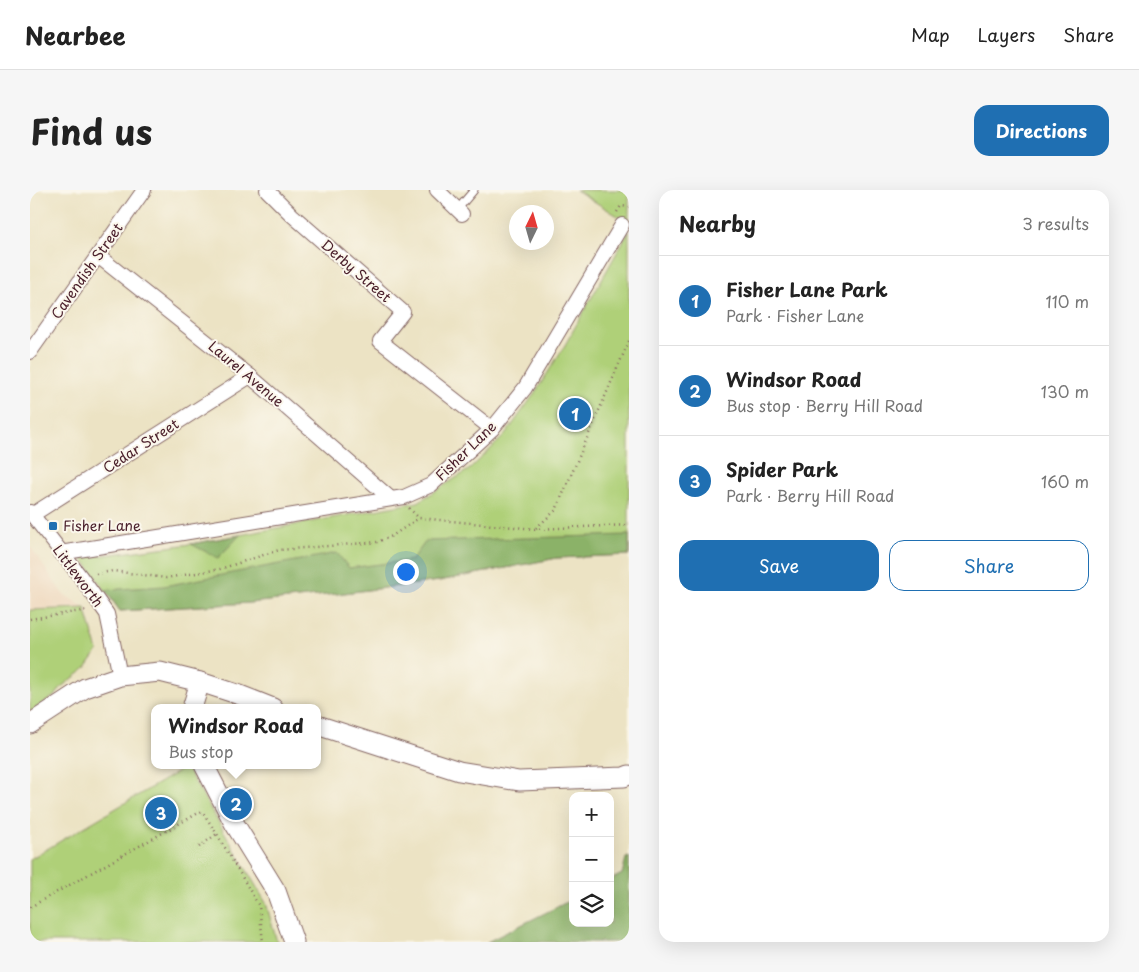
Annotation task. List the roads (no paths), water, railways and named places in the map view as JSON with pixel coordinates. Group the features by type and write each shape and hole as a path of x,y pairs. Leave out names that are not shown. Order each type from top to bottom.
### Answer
{"main road":[{"path":"30,724 85,688 120,676 160,672 200,682 263,704"},
{"path":"193,704 200,682"},
{"path":"321,726 459,771 519,781 624,777 629,775"},
{"path":"206,769 234,822 276,891 294,942"}],"street":[{"name":"Derby Street","path":"268,190 292,215 403,312 380,341 492,429"},
{"path":"437,190 459,212"},
{"name":"Cavendish Street","path":"30,352 98,256 140,191"},
{"name":"Fisher Lane","path":"60,553 404,497 431,485 492,429 525,388 622,225"},
{"name":"Laurel Avenue","path":"98,256 250,376 390,498"},
{"name":"Cedar Street","path":"31,514 250,376"},
{"name":"Littleworth","path":"31,514 107,614 120,676"}],"lane":[{"path":"459,212 474,190"}],"place":[{"name":"Fisher Lane Park","path":"575,414"},
{"name":"Fisher Lane","path":"53,526"},
{"name":"Windsor Road","path":"236,804"},
{"name":"Spider Park","path":"161,813"}]}
